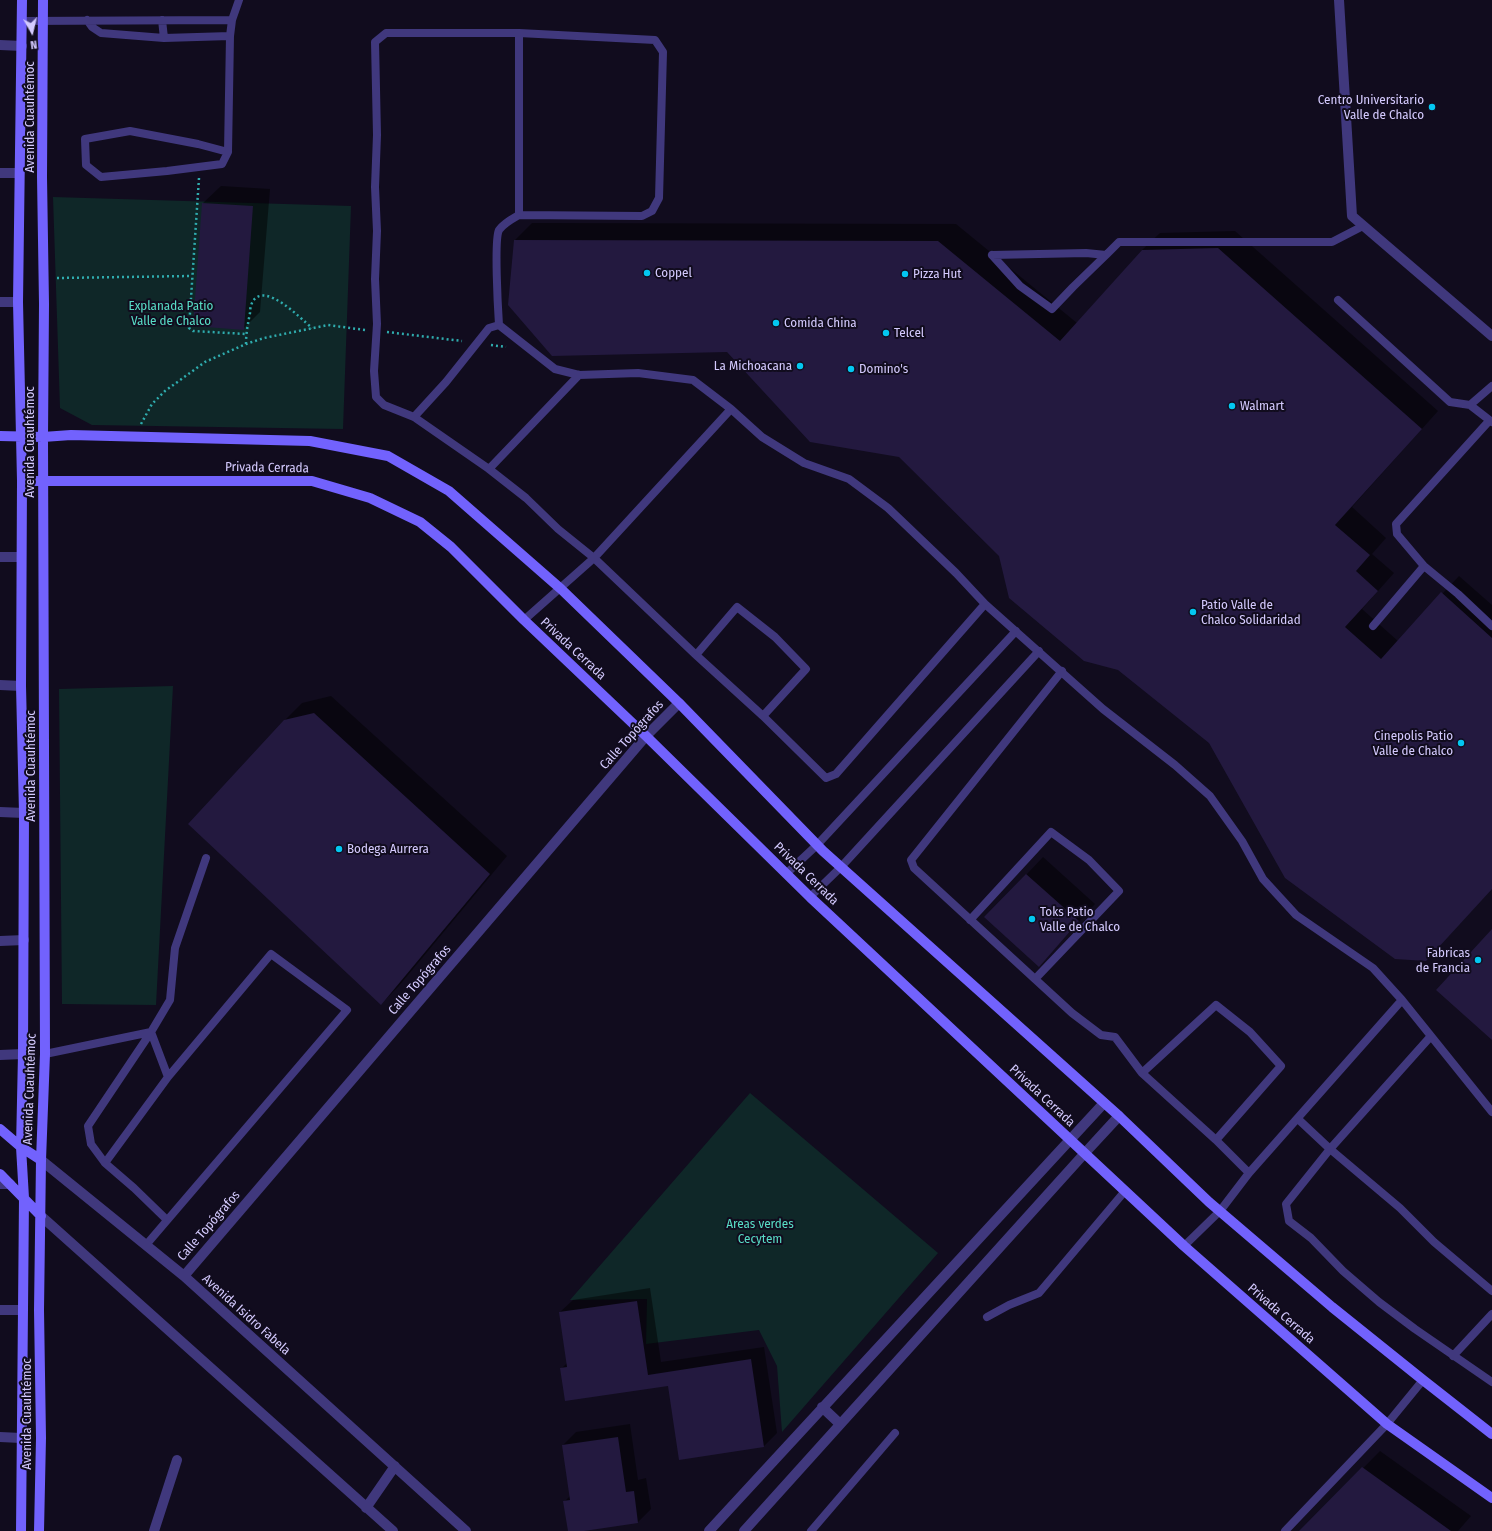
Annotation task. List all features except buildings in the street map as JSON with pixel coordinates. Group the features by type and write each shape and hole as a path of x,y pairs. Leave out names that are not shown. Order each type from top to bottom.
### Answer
{"street":[{"name":"Avenida Cuauhtémoc","path":"21,1531 24,1198 21,1146 24,813 21,686 22,481 18,302 22,0"},
{"name":"Avenida Cuauhtémoc","path":"39,1531 41,1438 39,1310 45,1054 42,437 44,278 42,177 43,0"},
{"path":"1339,0 1352,216 1492,336"},
{"path":"0,45 22,46"},
{"path":"0,173 19,173"},
{"path":"0,302 18,302"},
{"path":"0,436 134,436 310,441 388,456 449,491 561,589 679,704 817,845 1119,1116 1220,1211 1332,1307 1492,1434"},
{"name":"Privada Cerrada","path":"22,481 312,481 370,498 420,522 451,546 524,620 646,736 810,897 1184,1246 1387,1424 1492,1498"},
{"path":"0,556 21,557"},
{"path":"0,685 21,686"},
{"name":"Calle Topógrafos","path":"184,1276 646,736 679,704"},
{"path":"0,812 24,813"},
{"path":"0,941 24,940"},
{"path":"0,1055 23,1054"},
{"path":"709,1531 1104,1103"},
{"path":"744,1531 1119,1116"},
{"name":"Avenida Isidro Fabela","path":"0,1129 21,1146 42,1160 184,1276 466,1531"},
{"path":"0,1174 5,1184 24,1198 41,1216 393,1531"},
{"path":"0,1310 22,1310"},
{"path":"822,1408 840,1424"},
{"path":"0,1438 21,1438"},
{"path":"154,1531 177,1460"},
{"path":"366,1508 395,1466"}],"lane":[{"path":"228,152 198,144 130,131 85,139 86,165 101,177 200,168 222,164 228,152 230,36 232,20 239,0"},
{"path":"87,20 92,28 101,33 164,38 230,36"},
{"path":"162,20 164,38"},
{"path":"22,21 232,20"},
{"path":"519,33 519,215"},
{"path":"985,604 836,774 826,778 763,716 594,558 558,529 526,498 489,469 414,417 384,405 376,396 374,370 377,331 375,279 377,231 375,187 377,135 375,42 386,34 519,33 655,40 663,52 658,198 652,211 642,216 519,215 504,224 498,231 497,276 499,325 555,369 578,375 638,373 693,380 731,409 762,437 804,463 849,479 888,508 956,573 985,604 1103,709 1175,765 1210,796 1242,840 1263,879 1296,915 1373,968 1402,1000 1492,1112"},
{"path":"1106,255 1086,253 992,255 1020,286 1052,309 1073,286 1106,255 1119,242 1332,242 1363,226"},
{"path":"1338,300 1450,402 1470,405 1491,422 1396,524 1397,534 1424,566 1458,594 1492,626"},
{"path":"414,417 446,382 489,328 499,325"},
{"path":"489,469 578,375"},
{"path":"1470,405 1492,386"},
{"path":"524,620 561,589 594,558 731,409"},
{"path":"1373,626 1424,566"},
{"path":"696,655 738,607 775,638 806,669 763,716"},
{"path":"786,873 817,845 1016,631"},
{"path":"810,897 841,867 1039,651"},
{"path":"1062,671 911,860 914,868 1036,978 1072,1013 1101,1035 1115,1037 1142,1073 1216,1140 1249,1173"},
{"path":"970,920 1051,832 1089,860 1120,891 1036,978"},
{"path":"167,1220 134,1188 105,1163 91,1144 88,1126 151,1032 170,1000 175,948 206,858"},
{"path":"105,1163 168,1077 271,954 347,1010 146,1245"},
{"path":"1184,1246 1220,1211 1249,1173 1402,1000"},
{"path":"1142,1073 1216,1005 1250,1032 1281,1066 1216,1140"},
{"path":"45,1054 151,1032"},
{"path":"151,1032 168,1077"},
{"path":"1431,1036 1330,1149 1286,1204 1289,1221 1311,1238 1343,1271 1379,1302 1453,1356 1492,1382"},
{"path":"1298,1119 1330,1149 1378,1188 1434,1242 1492,1291"},
{"path":"987,1317 1009,1305 1039,1293 1125,1191"},
{"path":"1453,1356 1492,1314"},
{"path":"1288,1529 1387,1424 1423,1380"},
{"path":"811,1531 895,1433"}],"path":[{"path":"200,168 189,328 193,331 246,334"},
{"path":"44,278 192,276"},
{"path":"246,344 246,334 252,301 259,295 266,295 277,299 312,328"},
{"path":"134,436 152,404 164,391 204,362 264,338 328,325 509,347"}],"green space":[{"name":"Explanada Patio Valle de Chalco","path":"53,197 351,206 343,429 92,425 60,408"},
{"path":"173,686 156,1005 62,1004 59,689"},
{"name":"Areas verdes Cecytem","path":"750,1093 938,1253 782,1432 777,1366 759,1330 646,1344 647,1299 570,1300"}],"place":[{"name":"Centro Universitario Valle de Chalco","path":"1432,107"},
{"name":"Coppel","path":"647,273"},
{"name":"Pizza Hut","path":"905,274"},
{"name":"Comida China","path":"776,323"},
{"name":"Telcel","path":"886,333"},
{"name":"La Michoacana","path":"800,366"},
{"name":"Domino's","path":"851,369"},
{"name":"Walmart","path":"1232,406"},
{"name":"Patio Valle de Chalco Solidaridad","path":"1193,612"},
{"name":"Cinepolis Patio Valle de Chalco","path":"1461,743"},
{"name":"Bodega Aurrera","path":"339,849"},
{"name":"Toks Patio Valle de Chalco","path":"1032,919"},
{"name":"Fabricas de Francia","path":"1478,960"}]}
